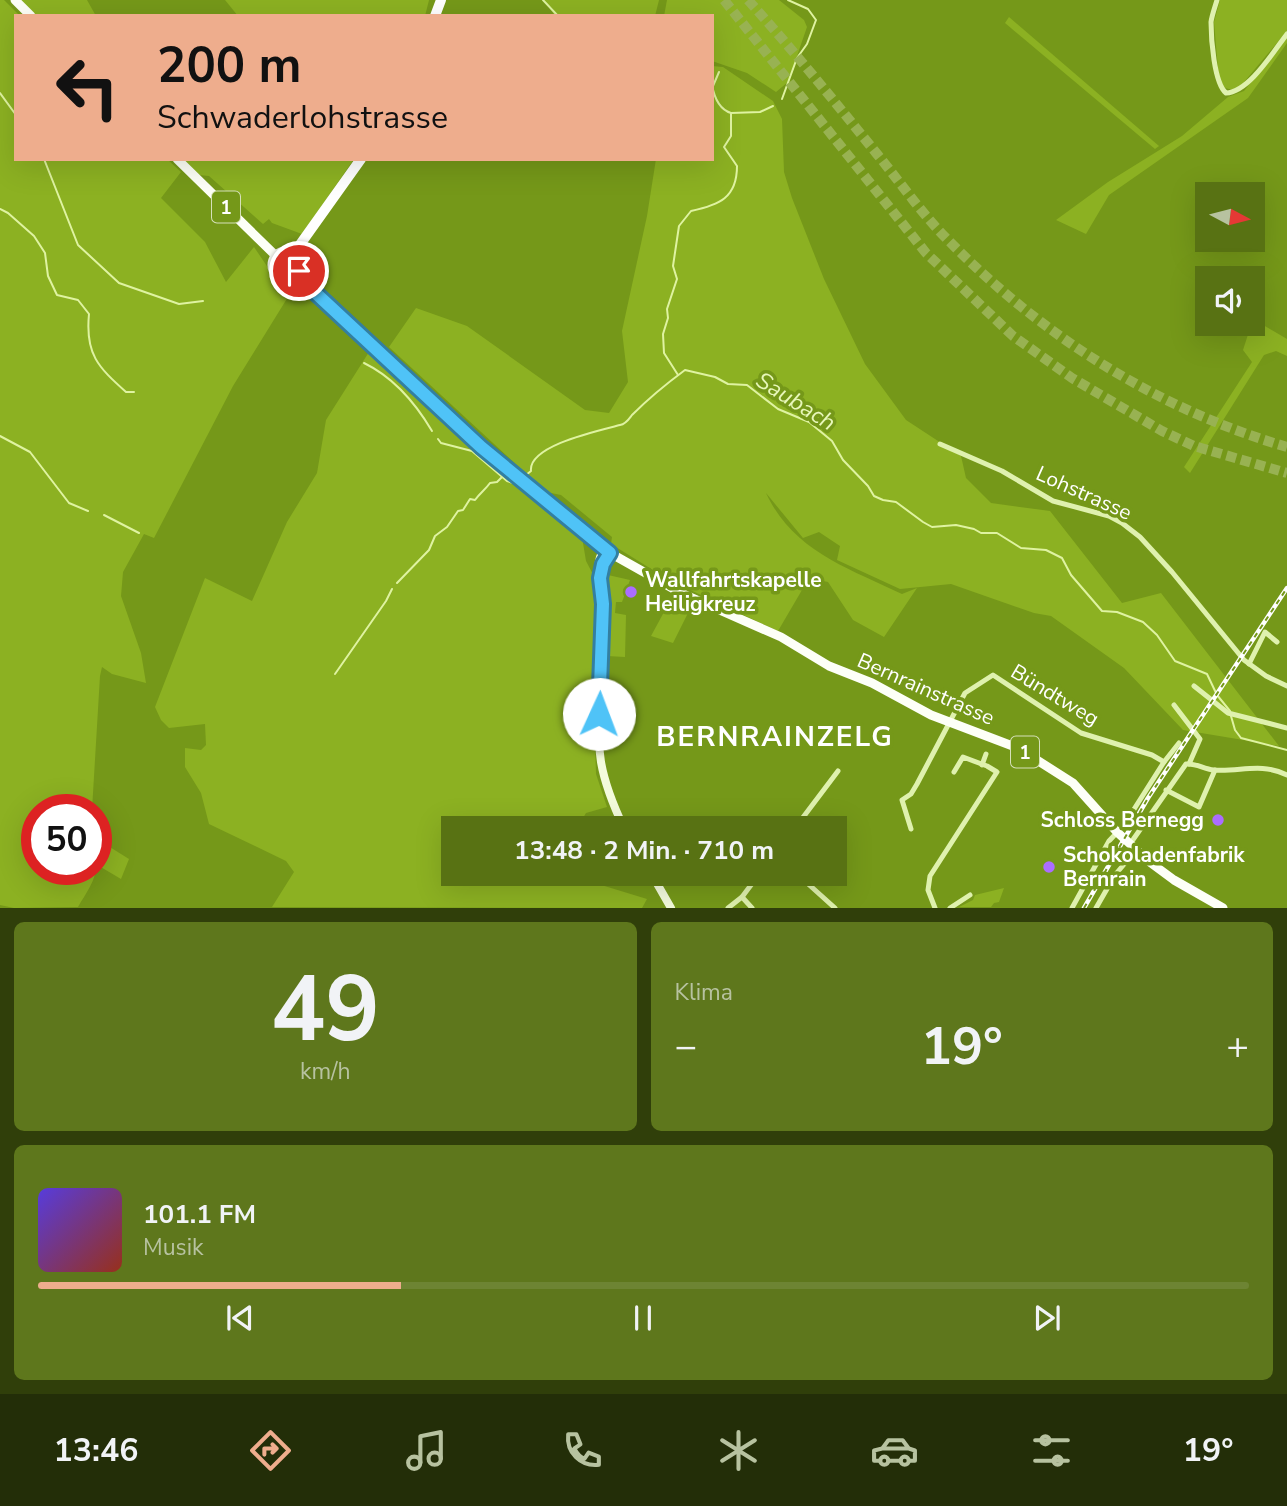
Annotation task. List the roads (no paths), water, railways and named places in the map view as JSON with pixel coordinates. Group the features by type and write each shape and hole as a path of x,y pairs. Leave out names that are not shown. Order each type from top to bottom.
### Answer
{"highway":[{"path":"294,253 360,161"}],"main road":[{"path":"15,0 29,14"},
{"name":"1","path":"179,161 275,256"},
{"path":"282,251 294,253 300,261 296,275 286,279 278,277 272,264 275,256 282,251"},
{"name":"Bernrainstrasse","path":"296,275 481,447 607,551 681,593 781,638 829,666 872,683 949,722 1018,748 1065,776 1081,790 1117,832 1174,880 1223,908"},
{"path":"607,551 600,578 603,604 599,745 608,790 619,816"},
{"path":"658,886 671,908"}],"street":[{"path":"1217,0 1212,16 1212,32 1217,80 1226,93 1237,91 1249,82 1287,34"},
{"name":"Lohstrasse","path":"940,444 1002,471 1053,501 1109,516 1122,523 1140,537 1172,572 1248,664 1287,686"},
{"path":"1248,664 1265,632 1276,642"},
{"name":"Bündtweg","path":"949,722 965,693 993,675 1081,733 1152,755 1164,762"},
{"path":"1194,686 1231,714 1287,728"},
{"path":"1174,705 1200,738 1189,764"},
{"path":"911,829 902,800 911,794 949,722"},
{"path":"1072,908 1109,841 1124,825 1179,743"},
{"path":"982,765 986,754"},
{"path":"935,908 928,890 930,876 997,772 963,757 954,772"},
{"path":"1096,908 1166,790 1184,766 1189,764 1215,770 1260,767 1287,775"},
{"path":"1166,790 1199,807 1215,770"},
{"path":"804,816 838,771"},
{"path":"728,908 750,886"},
{"path":"810,886 835,908"},
{"path":"950,908 970,895"},
{"path":"742,897 752,908"}],"waterway":[{"name":"Saubach","path":"543,0 556,14"},
{"path":"782,99 797,58 807,44 816,20 808,9 788,0"},
{"path":"714,84 719,72"},
{"path":"0,93 14,112"},
{"name":"Saubach","path":"714,94 720,105 731,113"},
{"name":"Saubach","path":"678,375 664,353 663,334 668,318 667,309 677,279 673,266 679,226 691,211 718,203 734,186 737,166 724,147 731,136 731,113 760,112 773,106"},
{"path":"45,161 78,245 119,283 179,304 203,301"},
{"path":"0,209 34,236 45,253 48,276 57,295 78,300 89,314 89,340 101,367 126,392 134,392"},
{"path":"364,363 403,392 432,431"},
{"name":"Saubach","path":"526,475 531,471 533,462 553,446 624,424 651,397 685,370 715,377 728,384 747,385 778,409 809,422 832,441 843,460 874,496 896,502 932,527 956,525 981,533 997,533 1021,548 1046,550 1062,558 1071,575 1102,611 1117,612 1143,622 1157,635 1175,661 1207,674 1217,695 1230,711"},
{"path":"0,436 30,452 69,503 88,511"},
{"path":"438,439 441,443 472,451 507,481 516,484"},
{"path":"397,583 429,550 435,536 447,527 458,511 463,510 470,499 475,500 490,483 497,482 502,477"},
{"path":"104,515 139,533"},
{"path":"335,674 392,589"},
{"name":"Saubach","path":"1231,716 1235,730 1241,738 1287,750"}],"tunnel":[{"path":"724,0 926,253 1013,336 1072,378 1162,431 1194,446 1287,473"},
{"path":"748,0 814,76 938,230 1022,307 1062,338 1147,390 1192,412 1287,447"}],"railway":[{"path":"1084,908 1148,798 1287,588"}],"place":[{"name":"Wallfahrtskapelle Heiligkreuz","path":"631,592"},
{"name":"Schloss Bernegg","path":"1218,820"},
{"name":"Schokoladenfabrik Bernrain","path":"1049,867"}],"district":[{"name":"BERNRAINZELG","path":"775,736"}]}
